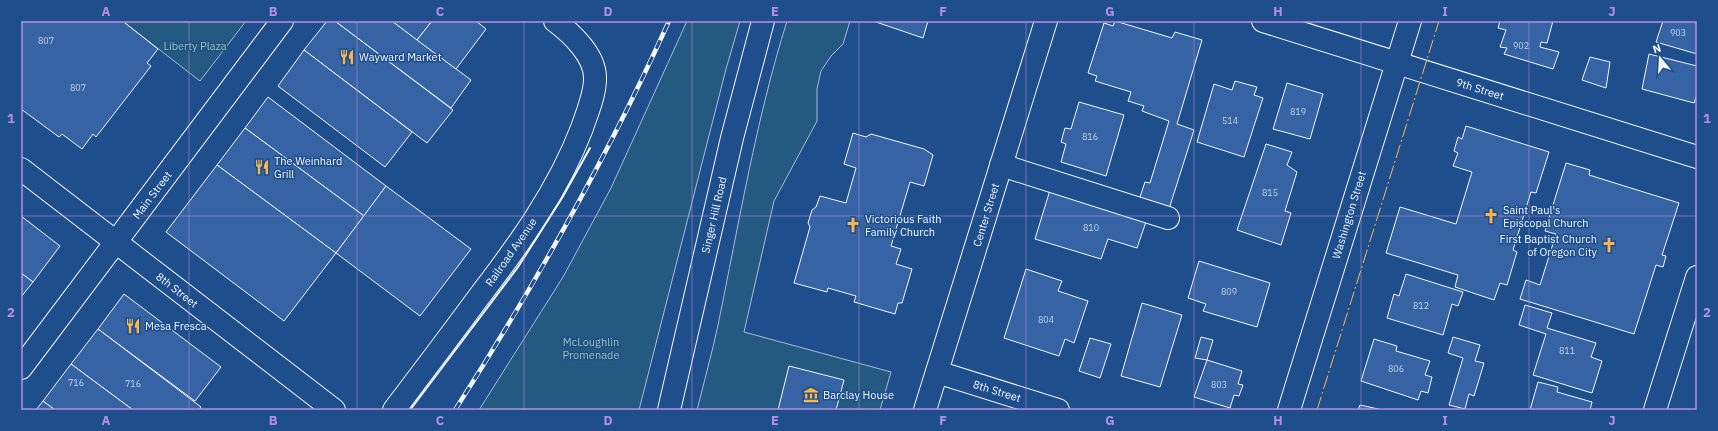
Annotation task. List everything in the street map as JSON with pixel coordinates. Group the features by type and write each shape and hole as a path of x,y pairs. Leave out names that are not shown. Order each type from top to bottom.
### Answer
{"main road":[{"name":"Main Street","path":"21,368 282,21"},
{"name":"Railroad Avenue","path":"394,410 504,264 533,222 574,148 592,97 595,78 587,55 564,28 555,21"},
{"name":"Singer Hill Road","path":"669,410 732,138 763,21"},
{"name":"Center Street","path":"925,410 1046,21"},
{"name":"9th Street","path":"1263,21 1697,157"},
{"name":"Washington Street","path":"1289,410 1410,21"},
{"path":"1001,165 1168,218"},
{"name":"8th Street","path":"21,169 334,410"},
{"path":"1655,410 1697,277"},
{"name":"8th Street","path":"937,372 1058,410"}],"green space":[{"name":"Liberty Plaza","path":"126,21 246,21 200,81 125,23"},
{"name":"McLoughlin Promenade","path":"687,21 740,21 726,69 639,410 479,410 563,277 611,188"},
{"path":"787,21 850,21 843,44 831,56 821,71 817,89 817,121 774,201 744,332 891,372 880,410 697,410 718,325 757,134"}],"building":[{"path":"21,21 126,21 125,23 158,49 147,63 151,66 96,137 93,134 82,149 62,134 59,137 21,109"},
{"path":"327,21 335,21 453,110 427,143 304,50"},
{"path":"335,21 392,21 471,80 451,108"},
{"path":"392,21 432,21 417,40"},
{"path":"432,21 476,21 486,29 456,69 417,40"},
{"path":"873,21 928,21 923,38"},
{"path":"1115,21 1172,38 1175,32 1202,40 1177,124 1194,130 1169,209 1139,200 1145,182 1150,183 1169,121 1142,111 1144,106 1128,101 1131,92 1095,81 1097,76 1088,73 1104,23 1113,26"},
{"path":"1500,21 1553,21 1547,43 1541,42 1540,47 1559,52 1553,69 1504,54 1507,48 1500,47 1506,30 1498,28"},
{"path":"1663,21 1697,21 1697,54 1656,42"},
{"path":"304,50 412,132 385,167 278,86"},
{"path":"1649,54 1697,66 1697,94 1694,103 1642,89"},
{"path":"1590,57 1610,62 1606,88 1582,80"},
{"path":"1235,81 1257,87 1254,95 1263,98 1244,157 1197,142 1214,84 1232,90"},
{"path":"1287,83 1323,94 1310,139 1273,129"},
{"path":"268,97 386,186 364,216 245,128"},
{"path":"1079,102 1124,115 1106,176 1061,162 1066,144 1061,142 1065,128 1071,129"},
{"name":"Saint Paul's Episcopal Church","path":"1466,126 1549,152 1536,193 1531,192 1513,250 1517,252 1507,285 1500,283 1494,300 1455,287 1458,275 1386,253 1400,207 1456,224 1472,172 1453,166 1458,153 1454,151 1458,137 1462,139"},
{"path":"245,128 364,216 336,253 217,165"},
{"name":"Victorious Faith Family Church","path":"853,133 866,137 871,134 924,149 933,155 924,186 910,182 891,246 901,249 896,264 912,269 902,303 898,303 895,314 854,302 856,296 828,288 827,292 794,283 810,227 808,223 812,210 816,207 820,196 846,203 856,168 844,164"},
{"path":"1266,144 1292,152 1287,165 1297,172 1285,211 1291,213 1281,245 1237,230"},
{"name":"First Baptist Church of Oregon City","path":"1566,163 1590,170 1589,175 1679,203 1662,255 1666,256 1663,267 1656,265 1634,334 1520,299 1526,280 1540,285 1556,234 1545,231"},
{"path":"217,165 336,253 284,321 166,232"},
{"path":"386,186 471,249 420,316 336,253"},
{"path":"1050,190 1148,216 1137,248 1108,239 1101,259 1035,239"},
{"path":"21,216 60,246 33,282 21,273"},
{"path":"1199,261 1270,283 1257,327 1203,311 1206,304 1188,298"},
{"path":"1026,269 1062,281 1058,291 1088,301 1074,343 1065,339 1059,356 1004,338"},
{"path":"21,273 33,282 21,297"},
{"path":"1406,274 1463,292 1458,306 1452,304 1443,335 1387,318 1394,294 1399,296"},
{"path":"124,294 221,367 195,401 98,329"},
{"path":"1142,303 1182,315 1160,387 1121,376"},
{"path":"1525,305 1552,313 1547,328 1596,343 1591,357 1602,361 1592,393 1533,375 1546,334 1519,325"},
{"path":"98,329 201,407 199,410 133,410 71,364"},
{"path":"1201,337 1213,340 1207,360 1195,358"},
{"path":"1453,337 1480,345 1475,361 1484,363 1474,396 1469,394 1465,409 1449,405 1463,358 1448,353"},
{"path":"1090,338 1111,344 1100,378 1079,371"},
{"path":"1374,339 1397,346 1396,351 1430,361 1425,375 1432,377 1428,393 1421,391 1418,400 1361,381"},
{"path":"1207,360 1242,371 1238,384 1243,385 1239,396 1234,395 1230,408 1194,397"},
{"path":"71,364 133,410 55,410 43,401"},
{"name":"Barclay House","path":"789,366 844,380 836,410 778,410"},
{"path":"1538,382 1558,387 1557,392 1592,402 1590,410 1530,410"},
{"path":"43,401 55,410 36,410"},
{"path":"1360,405 1383,410 1358,410"}],"railway":[{"path":"455,410 542,268 596,170 646,71 669,21"}],"wall":[{"path":"410,410 518,267 562,198 590,148"}],"power":[{"path":"1317,410 1439,21"}],"place":[{"name":"Wayward Market","path":"347,57"},
{"name":"The Weinhard Grill","path":"262,167"},
{"name":"Saint Paul's Episcopal Church","path":"1491,216"},
{"name":"Victorious Faith Family Church","path":"853,225"},
{"name":"First Baptist Church of Oregon City","path":"1609,245"},
{"name":"Mesa Fresca","path":"133,326"},
{"name":"Barclay House","path":"811,395"}]}
